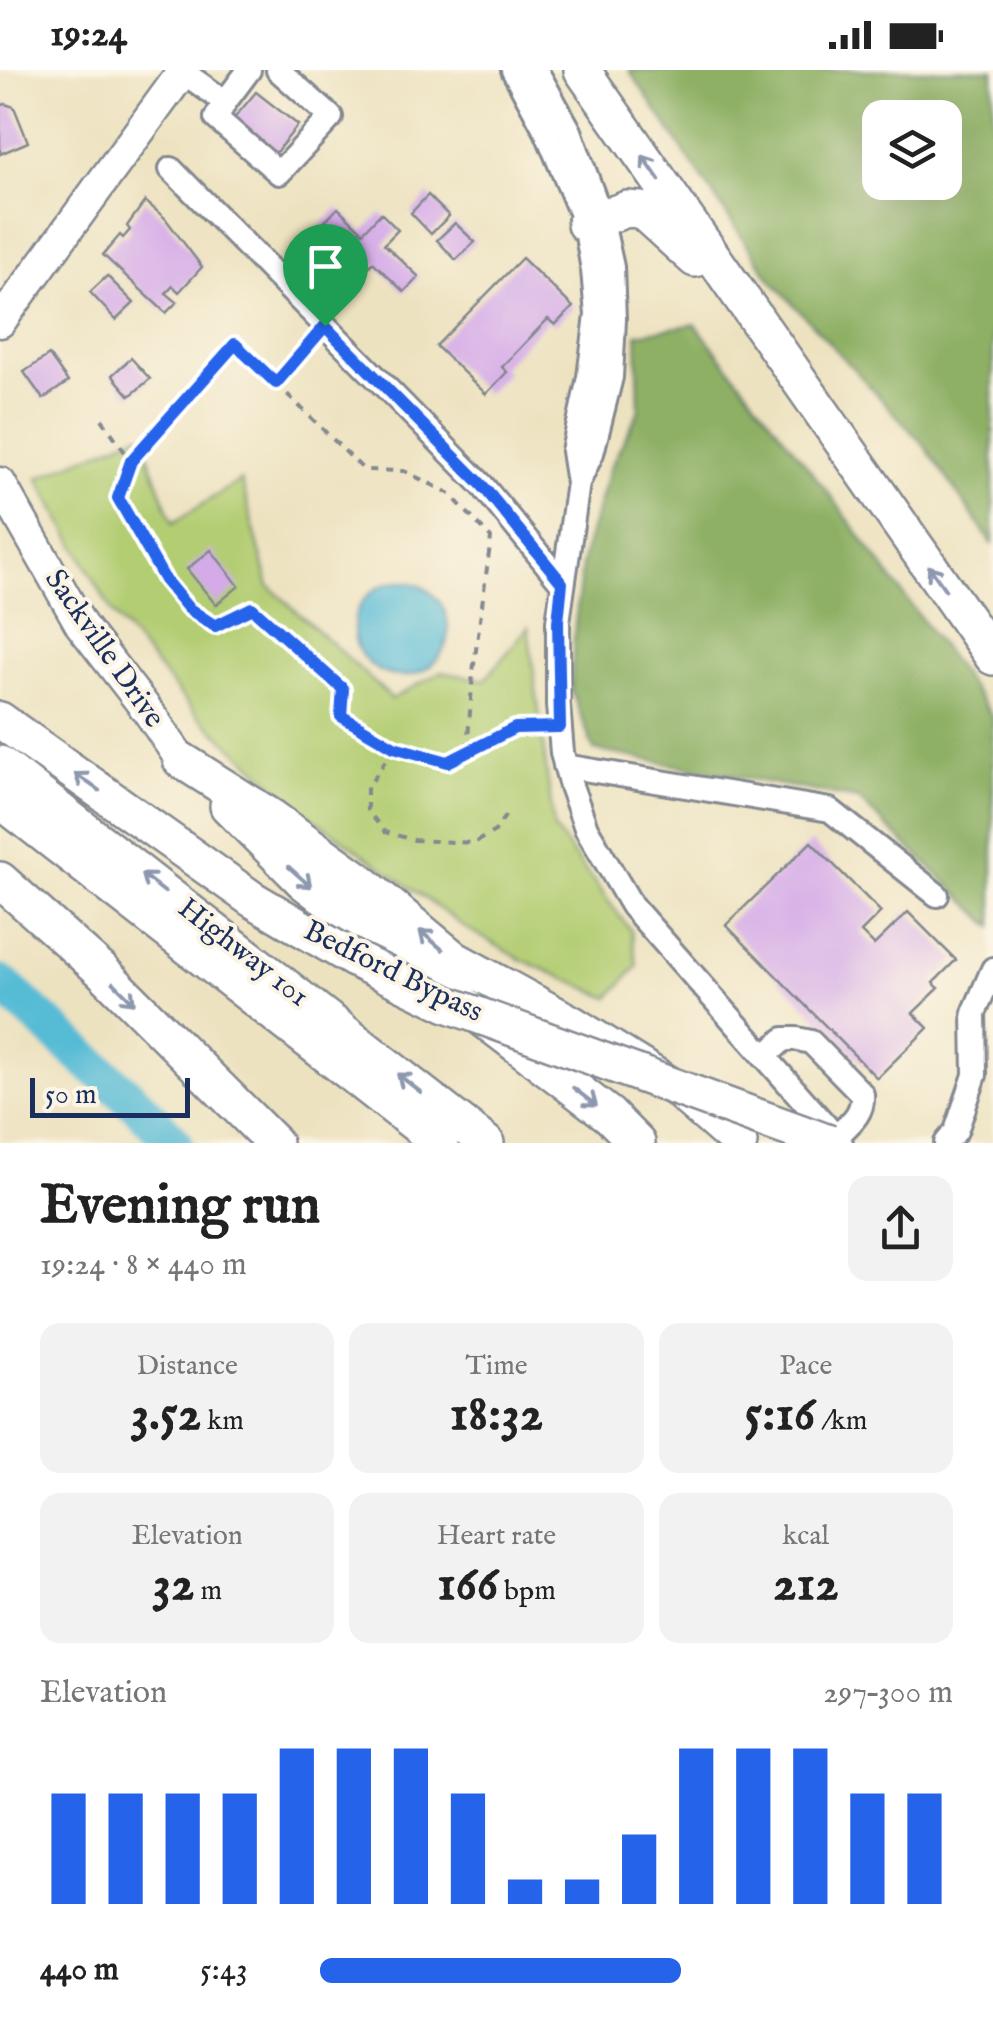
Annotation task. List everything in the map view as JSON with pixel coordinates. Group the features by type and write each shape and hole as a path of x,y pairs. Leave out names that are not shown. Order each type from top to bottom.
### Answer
{"highway":[{"path":"582,70 993,658"},
{"path":"593,220 627,209 641,210 750,311"},
{"name":"Bedford Bypass","path":"0,720 252,899 354,959 446,1004 835,1141"},
{"path":"181,760 303,881 609,1116 637,1143"},
{"path":"181,760 271,816 345,870 454,959 571,1023 678,1090 739,1143"},
{"name":"Highway 101","path":"0,764 486,1143"},
{"name":"Highway 101","path":"0,800 440,1143"},
{"path":"0,880 101,970 274,1143"}],"main road":[{"path":"0,322 13,288 184,71"},
{"name":"Sackville Drive","path":"0,484 81,625 181,760"},
{"path":"0,515 29,538"}],"street":[{"path":"249,70 216,118 279,173 332,117 278,70"},
{"path":"514,70 593,220 612,267 610,376 592,453 578,483 558,622 560,727 566,766 586,828 632,906 835,1141 857,1116 863,1105 862,1094 811,1042 784,1039 765,1056"},
{"path":"536,70 570,131 593,220"},
{"path":"184,71 225,102"},
{"path":"171,169 482,485 562,583"},
{"path":"566,766 830,810 937,895"},
{"path":"946,1143 956,1131 975,1076 974,1014 993,969"}],"path":[{"path":"276,383 325,326"},
{"path":"467,752 472,672 491,538 449,492 404,471 364,470 235,344 131,461 118,498 165,580 188,608 215,626 252,608 343,689 341,716 394,747 448,762 515,728 560,727"},
{"path":"102,420 131,461"},
{"path":"394,747 368,789 368,810 385,832 414,840 474,843 495,831 507,812"}],"green space":[{"path":"629,70 993,70 993,545 924,445 771,280"},
{"path":"695,324 834,500 993,717 993,927 858,799 594,750 571,689 583,557 609,470 639,410 637,334"},
{"path":"140,434 173,523 241,480 269,586 392,699 441,672 485,680 528,627 554,829 631,931 637,966 609,998 522,960 466,928 306,813 197,715 113,614 38,478"}],"water":[{"path":"401,582 419,586 434,596 444,611 448,629 444,647 434,662 419,672 401,676 383,672 368,662 358,647 354,629 358,611 368,596 383,586"}],"building":[{"path":"256,92 298,125 273,156 231,122"},
{"path":"0,106 14,107 28,142 0,154"},
{"path":"428,195 449,216 431,234 411,213"},
{"path":"145,201 165,218 202,267 179,292 173,286 166,293 177,302 166,313 103,255 120,235 123,238 130,230 127,226"},
{"path":"338,208 363,232 381,213 398,230 384,244 419,277 404,292 373,262 367,269 355,257 340,273 306,241"},
{"path":"455,223 475,242 456,260 437,240"},
{"path":"522,258 573,307 555,325 548,319 502,367 507,372 486,394 436,346"},
{"path":"107,276 134,303 116,320 90,292"},
{"path":"49,355 68,382 43,399 24,372"},
{"path":"131,358 150,379 130,396 112,375"},
{"path":"211,550 239,586 216,605 187,569"},
{"path":"811,842 881,912 861,932 874,945 908,912 956,960 933,983 939,988 913,1013 928,1028 877,1078 726,925"}],"waterway":[{"path":"0,983 141,1108 174,1143"}],"route":[{"path":"325,326 482,485 562,583 558,622 560,727 515,728 448,762 394,747 341,716 343,689 252,608 215,626 188,608 165,580 118,498 131,461 235,344 276,383 325,326"}]}
